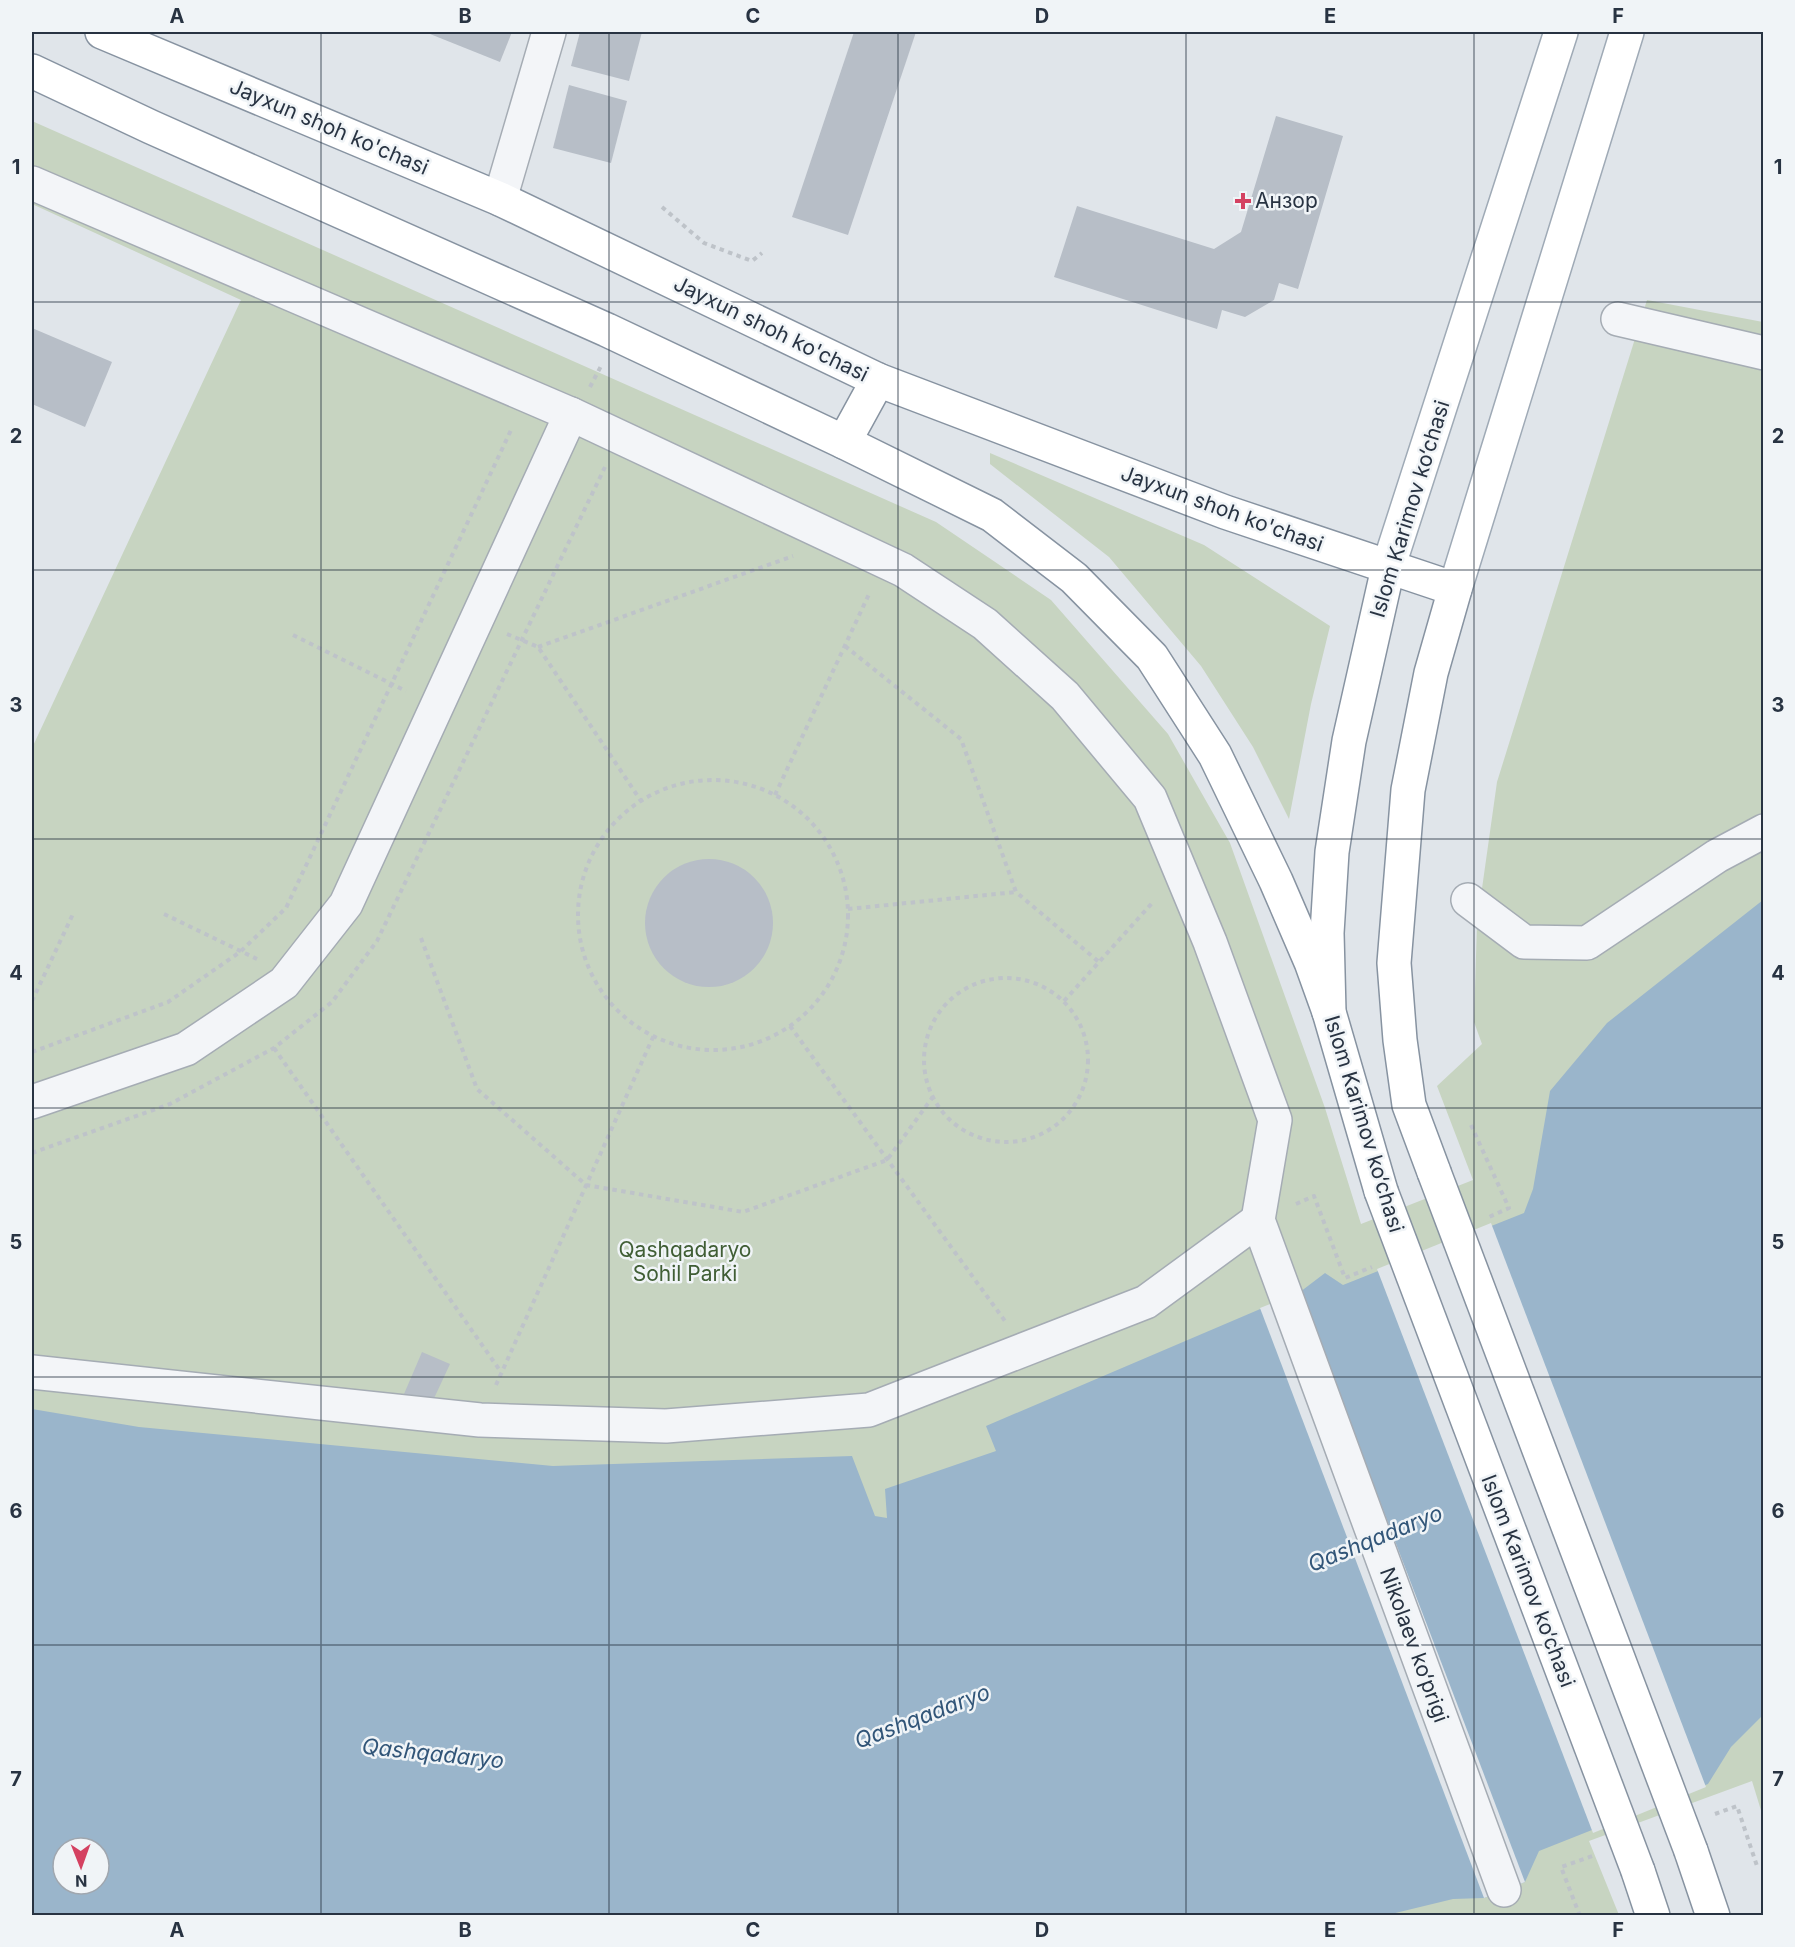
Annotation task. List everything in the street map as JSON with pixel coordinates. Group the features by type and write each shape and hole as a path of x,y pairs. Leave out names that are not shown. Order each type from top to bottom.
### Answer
{"main road":[{"name":"Jayxun shoh ko'chasi","path":"102,32 500,199 878,380 1226,512 1455,589"},
{"name":"Islom Karimov ko‘chasi","path":"1561,32 1388,568 1349,741 1332,852 1327,933 1329,1012 1381,1191 1653,1916"},
{"path":"1627,32 1431,673 1408,790 1394,963 1408,1106 1691,1851 1713,1916"},
{"path":"32,71 151,127 607,330 844,441 992,515 1074,578 1152,657 1215,754 1276,881 1311,962 1329,1012"},
{"path":"844,441 878,380"}],"street":[{"path":"500,199 549,32"},
{"path":"32,183 571,414 903,570 985,624 1065,696 1150,798 1210,942 1275,1120 1258,1220 1146,1302 869,1410 666,1426 480,1420 32,1372"},
{"path":"1618,319 1764,353"},
{"path":"32,1102 186,1049 284,983 346,904 571,414"},
{"path":"1468,900 1524,942 1587,943 1717,856 1764,831"},
{"name":"Nikolaev ko‘prigi","path":"1258,1220 1504,1890"}],"path":[{"path":"662,207 704,243 752,261 762,253"},
{"path":"32,1052 168,1002 240,952 286,908 528,395"},
{"path":"538,647 839,540"},
{"path":"775,795 885,561"},
{"path":"476,621 538,647 640,801"},
{"path":"293,635 436,707"},
{"path":"845,646 961,739 1016,892 1099,962"},
{"path":"728,780 775,795 808,818 835,854 849,898 847,943 830,985 800,1020 790,1026 760,1042 715,1051 670,1044 631,1024 601,992 582,952 577,908 587,865 609,827 640,801 684,782 728,780"},
{"path":"1064,1001 1180,872"},
{"path":"848,909 1016,892"},
{"path":"32,1000 73,914"},
{"path":"164,914 240,952 291,974"},
{"path":"421,938 477,1089 586,1185 743,1212 887,1160 933,1098"},
{"path":"1016,978 1042,985 1064,1001 1080,1023 1088,1050 1087,1077 1077,1103 1058,1124 1034,1138 1007,1143 979,1139 955,1125 936,1106 925,1082 922,1054 928,1029 943,1005 963,988 989,979 1016,978"},
{"path":"790,1026 1025,1349"},
{"path":"480,1420 654,1035"},
{"path":"274,1048 502,1373"},
{"path":"1471,1125 1509,1208"},
{"path":"1314,1196 1345,1278"},
{"path":"1737,1806 1757,1866"},
{"path":"1561,1867 1580,1916"}],"green space":[{"name":"Qashqadaryo Sohil Parki","path":"32,121 936,522 1051,600 1168,734 1230,843 1325,1108 1361,1224 1473,1180 1437,1086 1482,1044 1474,1022 1477,924 1497,782 1647,300 1763,322 1763,1817 1752,1781 1589,1841 1619,1915 32,1915 32,748 241,300 32,204"},
{"path":"990,453 1204,545 1330,626 1311,704 1289,819 1253,747 1201,666 1109,557 990,464"}],"water":[{"name":"Qashqadaryo","path":"1763,900 1763,1715 1731,1747 1708,1784 1539,1851 1525,1882 1484,1898 1453,1899 1383,1916 32,1915 32,1409 139,1427 553,1466 852,1456 875,1516 887,1518 885,1489 996,1451 986,1426 1300,1292 1325,1273 1343,1285 1524,1213 1533,1189 1550,1091 1607,1023"}],"pier":[{"path":"1491,1223 1706,1787 1593,1833 1377,1269"},
{"path":"1300,1292 1525,1882 1484,1898 1260,1308"}],"building":[{"path":"425,32 512,32 500,62"},
{"path":"580,32 642,32 629,81 571,66"},
{"path":"854,32 916,32 848,235 792,217"},
{"path":"569,85 627,101 611,163 553,148"},
{"path":"1276,116 1343,136 1298,289 1279,283 1274,300 1245,317 1222,310 1217,329 1054,277 1077,206 1214,249 1241,232"},
{"path":"32,328 112,362 85,427 32,404"},
{"path":"709,859 734,864 754,878 768,898 773,923 768,948 754,968 734,982 709,987 684,982 664,968 650,948 645,923 650,898 664,878 684,864"},
{"path":"422,1352 450,1364 430,1407 404,1394"}],"place":[{"name":"Анзор","path":"1243,201"}]}
